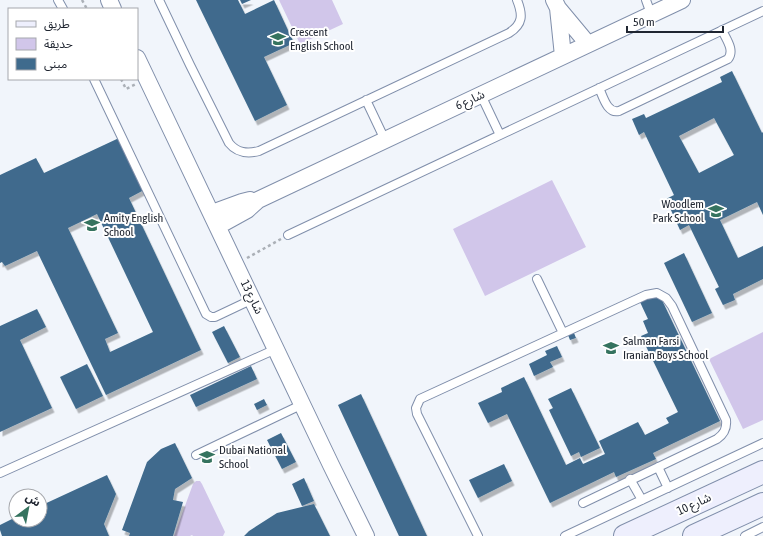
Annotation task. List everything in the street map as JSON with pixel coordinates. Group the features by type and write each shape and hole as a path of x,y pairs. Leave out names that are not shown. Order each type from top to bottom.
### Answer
{"street":[{"name":"شارع 6","path":"215,220 242,202 258,200 588,44 648,7 682,0"},
{"path":"556,4 588,44"},
{"path":"556,4 563,56"},
{"name":"شارع 13","path":"138,60 366,536"},
{"name":"شارع 10","path":"625,536 763,472"},
{"path":"694,536 763,504"}],"lane":[{"path":"159,0 229,143 237,150 248,153 259,151 516,29 522,15 517,0"},
{"path":"288,235 763,11"},
{"path":"599,88 610,110 616,112 619,111 728,59 732,52 722,30"},
{"path":"94,80 206,314 215,317 253,300"},
{"path":"481,95 500,135"},
{"path":"366,100 385,140"},
{"path":"538,280 563,333"},
{"path":"478,536 419,419 416,408 417,403 424,396 646,294 657,292 670,302 723,413 727,425 722,435 717,438 582,503"},
{"path":"0,472 276,349"},
{"path":"196,455 303,404"},
{"path":"565,536 763,443"},
{"path":"658,467 668,488"},
{"path":"630,479 642,500"},
{"path":"745,536 763,528"}],"path":[{"path":"236,264 288,235"}],"green space":[{"path":"279,0 332,0 343,24 300,44"},
{"path":"552,180 586,247 485,296 453,229"},
{"path":"763,332 763,420 743,429 709,359"},
{"path":"196,481 200,481 202,484 225,532 223,536 174,536 193,484"}],"building":[{"path":"196,0 238,0 245,14 274,0 294,43 264,57 287,105 255,121"},
{"path":"240,0 251,0 242,4"},
{"name":"Woodlem Park School","path":"732,71 762,133 763,132 763,215 757,202 720,220 738,258 763,246 763,279 733,294 735,300 723,305 715,289 719,287 689,225 680,230 666,199 674,195 644,132 639,135 632,119 644,114 646,118 722,82 720,77","holes":["714,118 734,155 699,173 679,136"]},
{"path":"119,138 144,190 129,198 201,350 106,395 37,251 5,266 2,262 0,263 0,175 36,158 44,173","holes":["97,214 153,332 110,352 105,339 118,333 68,228"]},
{"path":"684,253 712,313 692,322 664,263"},
{"path":"659,294 720,421 653,453 656,459 616,477 614,472 550,503 507,414 488,423 478,403 502,392 501,388 524,377 566,465 580,458 583,464 605,454 599,441 638,422 645,435 669,423 666,418 678,412 641,336 648,333 643,321 648,319 640,302"},
{"path":"37,309 46,327 20,340 52,408 0,432 0,326"},
{"path":"224,326 240,357 228,363 212,332"},
{"path":"574,333 576,338 570,340 568,335"},
{"path":"557,346 562,357 550,362 553,367 534,376 529,364 547,355 545,351"},
{"path":"87,364 103,396 76,409 60,377"},
{"path":"251,366 257,379 196,407 190,395"},
{"path":"571,388 600,448 581,457 579,452 571,456 549,410 553,408 548,399"},
{"path":"361,394 427,536 399,536 338,405"},
{"path":"264,399 267,405 257,410 254,404"},
{"path":"281,433 296,462 282,469 267,440"},
{"path":"175,443 192,478 175,489 173,500 183,502 173,536 129,536 130,533 122,530 147,462 161,449"},
{"path":"504,464 512,481 478,498 469,480"},
{"path":"107,475 116,494 104,524 109,536 2,536 0,525 8,521 8,528 48,528 48,502"},
{"path":"304,478 314,501 302,506 292,484"},
{"path":"314,504 330,536 244,536 249,531 277,513"}],"place":[{"name":"Crescent English School","path":"278,39"},
{"name":"Woodlem Park School","path":"716,211"},
{"name":"Amity English School","path":"92,225"},
{"name":"Salman Farsi Iranian Boys School","path":"611,348"},
{"name":"Dubai National School","path":"207,457"}]}
